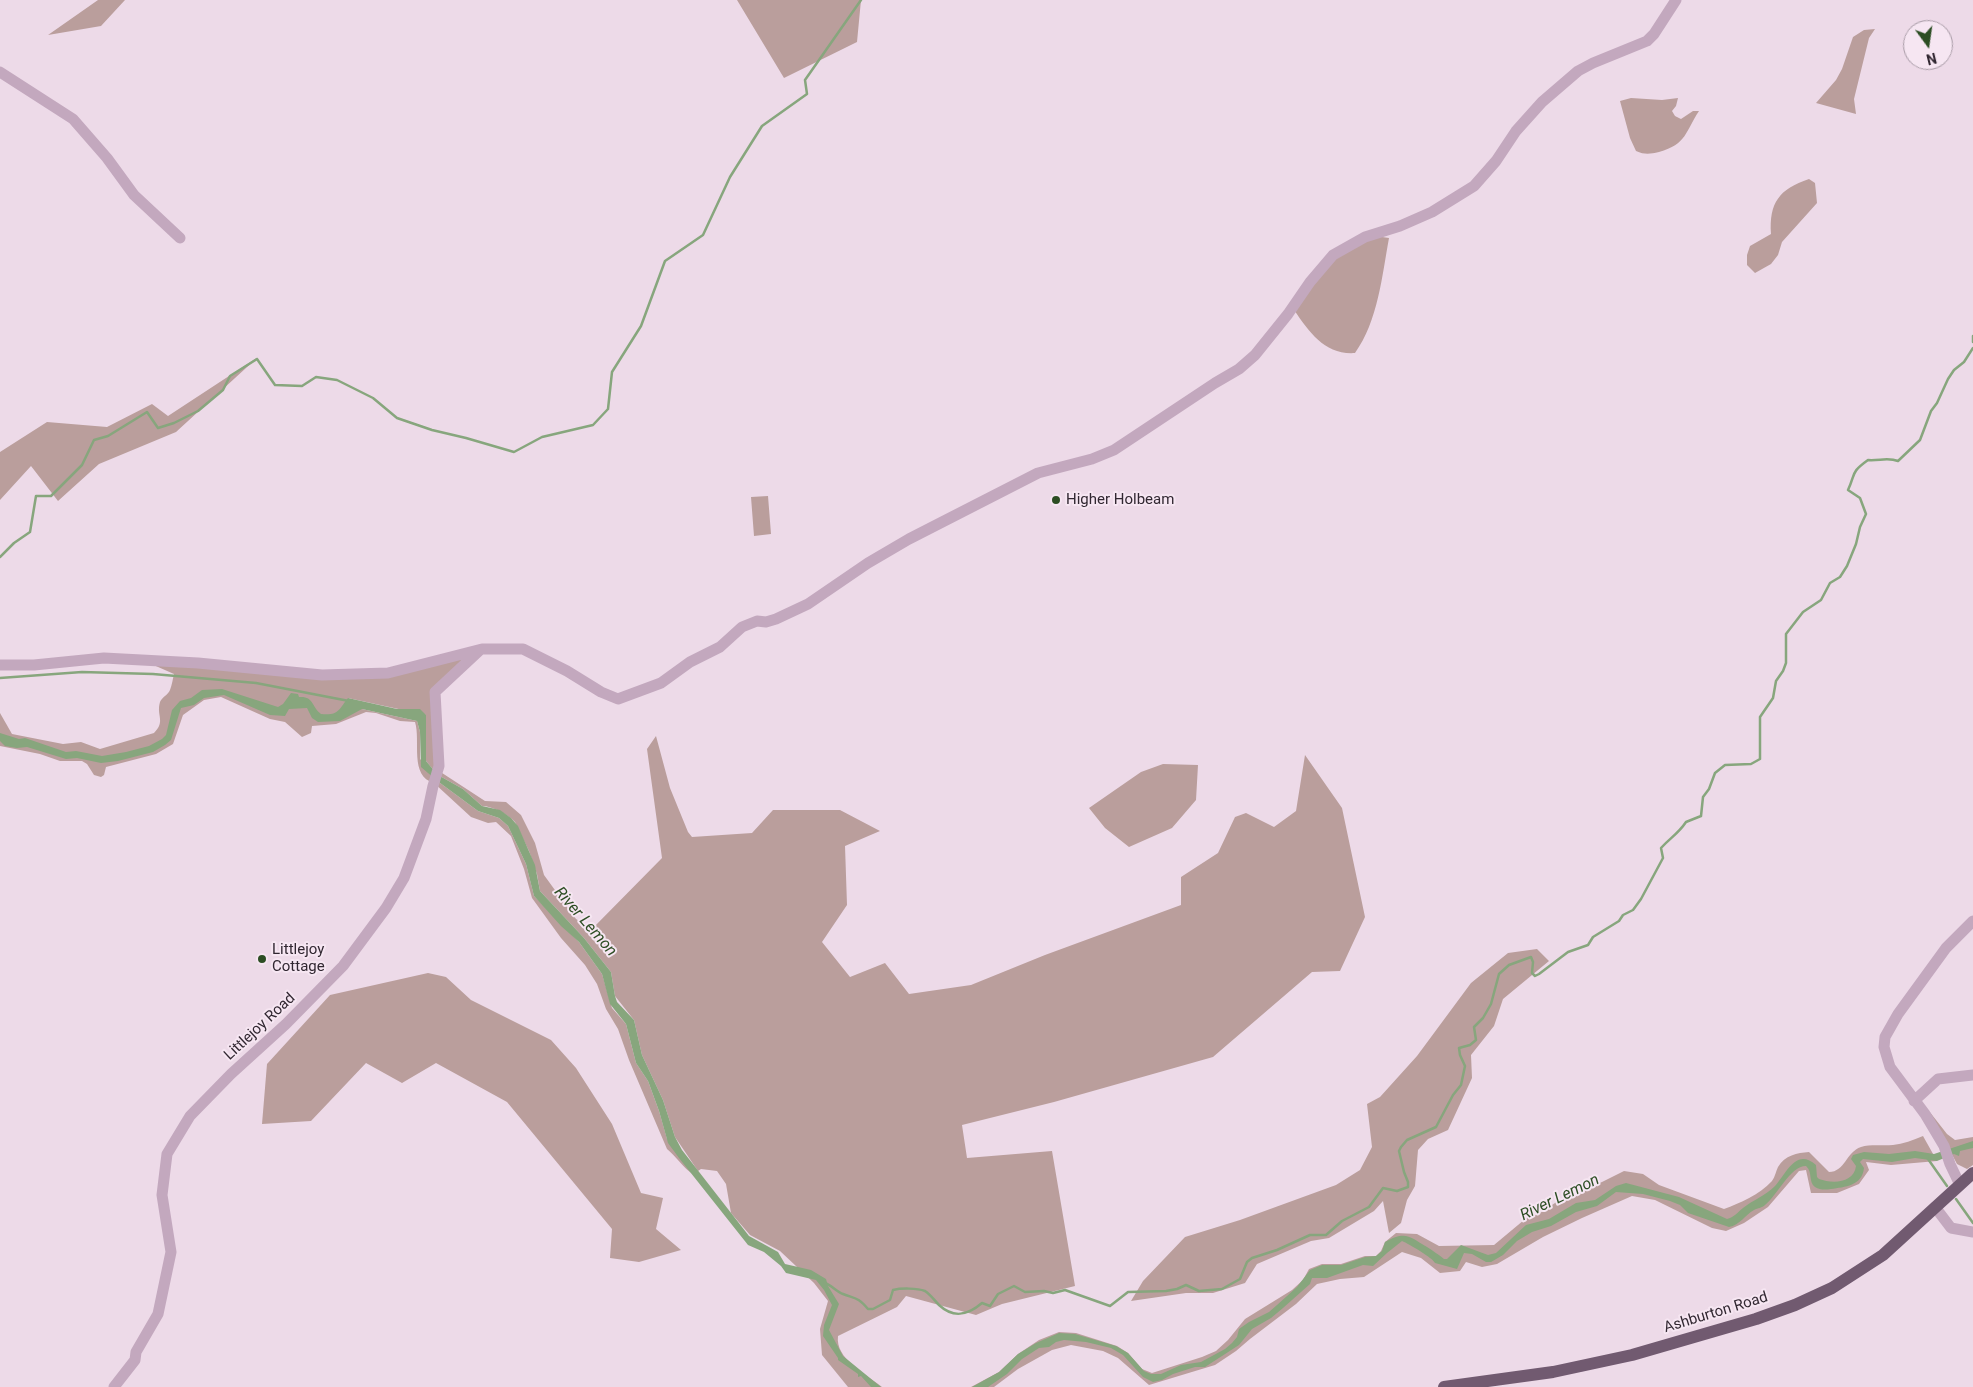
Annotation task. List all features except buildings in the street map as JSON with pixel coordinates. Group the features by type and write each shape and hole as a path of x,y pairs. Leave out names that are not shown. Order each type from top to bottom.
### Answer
{"main road":[{"name":"Ashburton Road","path":"1444,1387 1553,1372 1632,1355 1756,1319 1795,1305 1832,1288 1868,1264 1911,1231 1973,1172"}],"street":[{"path":"0,665 104,658 198,663 322,675 388,672 482,649 523,648 567,671 601,692 618,699 662,683 690,662 720,647 742,627 757,621 766,622 776,619 808,604 868,563 909,539 1038,474 1092,459 1114,450 1215,382 1239,369 1255,355 1288,314 1310,282 1333,255 1365,237 1400,226 1432,212 1474,186 1496,161 1516,131 1542,102 1578,71 1647,41 1654,34 1676,0"},
{"path":"0,72 74,119 107,158 134,195 180,238"},
{"name":"Littlejoy Road","path":"114,1387 134,1360 136,1352 158,1314 171,1252 162,1195 167,1154 190,1116 231,1074 286,1024 343,966 386,908 410,862 426,819 439,766 435,692 482,649"},
{"path":"1960,1185 1944,1146 1890,1067 1884,1047 1885,1038 1898,1014 1946,948 1973,920"},
{"path":"1914,1101 1938,1079 1973,1075"},
{"path":"1935,1207 1951,1228 1973,1232"}],"shaded area":[{"path":"98,0 125,0 101,26 48,35"},
{"path":"737,0 861,0 857,42 784,78"},
{"path":"1875,29 1869,38 1854,99 1856,114 1816,103 1836,80 1842,69 1853,37 1864,30"},
{"path":"1631,98 1662,100 1678,98 1676,106 1672,111 1675,116 1681,119 1693,111 1699,111 1684,136 1675,145 1659,152 1642,153 1636,151 1630,138 1620,101"},
{"path":"1809,179 1815,183 1817,203 1782,242 1778,255 1771,264 1755,273 1747,265 1747,255 1750,246 1771,234 1774,206 1783,193 1790,187"},
{"path":"1375,236 1389,238 1378,298 1369,327 1355,353 1344,353 1319,341 1294,310 1330,262"},
{"path":"258,357 176,432 99,464 58,501 31,466 0,500 0,452 47,422 107,427 152,404 168,416"},
{"path":"768,496 771,534 754,536 751,497"},
{"path":"476,657 437,686 439,771 485,801 506,802 521,815 535,843 544,875 576,919 592,929 662,858 647,749 656,736 670,788 688,832 692,837 752,833 773,810 840,810 880,831 845,846 847,905 822,942 850,977 885,963 909,994 971,985 1045,955 1181,905 1181,877 1218,853 1235,817 1246,813 1274,827 1296,811 1305,755 1342,808 1365,917 1340,971 1312,972 1213,1057 1054,1102 962,1125 967,1158 1052,1151 1075,1286 1002,1304 976,1315 906,1296 897,1307 838,1336 838,1344 846,1359 882,1387 848,1387 822,1355 820,1329 828,1301 814,1283 780,1251 750,1235 731,1213 726,1184 717,1171 701,1169 698,1171 675,1137 663,1100 642,1055 634,1020 615,996 611,972 584,938 540,891 537,874 529,851 515,822 500,811 482,806 463,789 438,775 436,780 478,811 499,818 508,826 526,864 534,896 579,942 602,974 612,1008 626,1024 636,1063 648,1081 667,1139 693,1174 667,1149 629,1060 618,1029 606,1009 597,984 585,965 561,938 532,898 524,869 511,836 496,822 488,823 471,817 434,783 426,779 421,773 417,757 417,730 415,722 400,721 376,713 366,712 336,724 312,726 311,733 302,737 285,722 270,719 221,697 204,700 183,715 173,744 156,754 106,767 104,775 101,777 94,775 87,764 82,761 60,761 40,754 0,746 0,713 12,734 63,744 81,742 100,749 154,733 158,729 160,722 160,702 170,690 174,674 149,663 322,677","holes":["348,698 426,715 426,761 437,774 420,759 420,732 417,721 362,709"]},
{"path":"222,689 278,707 283,704 291,693 298,694 299,697 310,700 321,714 335,713 348,698 397,709 420,709 426,715 426,761 437,774 435,779 421,767 420,732 417,721 362,709 340,721 318,722 312,718 307,708 289,709 285,716 270,715 224,695 204,698 194,705 181,708 171,740 153,752 118,761 101,763 77,758 66,759 27,747 5,746 0,741 0,733 19,739 25,738 66,752 76,751 102,756 126,752 149,746 162,739 166,735 172,710 180,701 191,698 202,690"},
{"path":"1163,764 1198,765 1196,800 1172,828 1129,847 1105,828 1089,808 1141,772"},
{"name":"River Lemon","path":"438,775 463,789 482,806 500,810 518,826 535,865 540,891 584,938 611,972 617,1002 634,1020 642,1055 663,1100 675,1137 682,1150 749,1236 778,1252 785,1264 811,1270 826,1279 839,1304 829,1330 843,1356 881,1387 871,1387 861,1376 858,1377 858,1374 838,1360 823,1336 824,1325 832,1305 816,1280 786,1273 781,1266 764,1252 748,1245 668,1143 648,1081 636,1063 626,1024 610,1004 602,974 579,942 561,926 534,896 526,864 508,826 499,818 478,811 436,780"},
{"path":"1537,949 1549,961 1503,999 1494,1026 1471,1055 1472,1078 1448,1130 1428,1139 1418,1150 1415,1186 1407,1200 1401,1223 1389,1233 1383,1201 1374,1211 1329,1238 1311,1241 1257,1264 1245,1283 1213,1293 1186,1293 1131,1301 1143,1281 1185,1237 1240,1220 1336,1185 1360,1170 1372,1147 1367,1104 1380,1097 1417,1056 1471,983 1508,953"},
{"path":"428,973 446,977 471,1000 551,1040 576,1068 612,1124 641,1193 663,1198 656,1229 681,1250 639,1262 610,1258 612,1229 507,1102 436,1063 402,1083 366,1063 311,1121 262,1124 267,1064 330,995"},
{"path":"1929,1111 1947,1134 1955,1140 1973,1137 1973,1165 1967,1169 1957,1164"},
{"path":"1923,1136 1937,1161 1891,1165 1866,1162 1869,1170 1859,1184 1837,1193 1811,1193 1806,1170 1799,1171 1768,1207 1744,1223 1726,1231 1712,1228 1655,1200 1632,1196 1543,1237 1497,1264 1482,1267 1466,1262 1460,1271 1440,1273 1421,1258 1402,1252 1364,1277 1340,1279 1317,1284 1296,1304 1215,1365 1149,1385 1118,1358 1103,1351 1071,1345 1052,1350 1018,1369 994,1387 971,1387 999,1372 1018,1354 1039,1340 1059,1332 1076,1333 1117,1346 1128,1353 1142,1369 1152,1373 1202,1357 1216,1351 1228,1340 1245,1319 1292,1290 1303,1280 1309,1269 1322,1264 1341,1264 1365,1256 1376,1256 1381,1251 1385,1242 1396,1233 1417,1234 1439,1246 1494,1245 1530,1215 1537,1215 1567,1195 1602,1182 1624,1171 1643,1174 1659,1185 1724,1209 1743,1201 1761,1190 1772,1181 1781,1163 1792,1155 1809,1152 1829,1172 1839,1169 1852,1153 1861,1147 1897,1144"},
{"path":"1973,1141 1973,1148 1960,1151 1959,1156 1954,1154 1937,1161 1915,1158 1892,1162 1863,1159 1860,1162 1864,1168 1860,1179 1847,1186 1827,1190 1815,1187 1808,1168 1806,1166 1800,1167 1789,1176 1770,1201 1729,1227 1688,1213 1680,1205 1670,1201 1643,1194 1616,1192 1597,1206 1576,1212 1551,1226 1532,1232 1517,1241 1503,1255 1491,1262 1486,1262 1472,1254 1464,1253 1457,1269 1435,1263 1426,1255 1402,1241 1373,1266 1363,1265 1327,1278 1312,1278 1310,1284 1271,1318 1252,1329 1239,1345 1205,1367 1195,1367 1153,1382 1143,1377 1123,1355 1111,1348 1086,1342 1064,1340 1056,1342 1049,1347 1039,1348 1022,1359 1007,1374 988,1387 972,1387 999,1372 1018,1354 1036,1343 1059,1333 1075,1334 1116,1346 1128,1353 1144,1371 1151,1374 1161,1374 1181,1365 1201,1362 1232,1343 1237,1337 1239,1329 1269,1312 1297,1287 1310,1270 1322,1265 1341,1265 1365,1257 1376,1256 1382,1251 1385,1242 1398,1236 1412,1238 1444,1259 1447,1259 1461,1245 1488,1255 1496,1253 1526,1225 1549,1219 1576,1203 1595,1200 1616,1186 1626,1183 1679,1197 1727,1219 1775,1186 1792,1164 1803,1159 1809,1160 1816,1165 1817,1177 1819,1179 1836,1182 1847,1179 1854,1172 1856,1166 1851,1159 1853,1155 1864,1152 1889,1154 1915,1151 1934,1154"}],"waterway":[{"path":"0,557 14,543 30,532 36,496 51,496 82,465 94,440 108,436 147,412 158,428 174,423 198,411 223,390 230,376 257,359 275,385 302,386 316,377 337,380 373,398 397,418 432,430 514,452 542,437 593,425 608,409 612,372 641,326 665,261 703,235 730,177 762,126 807,94 805,80 861,0"},
{"path":"1973,336 1973,342"},
{"path":"825,1283 841,1293 859,1300 868,1309 873,1309 890,1300 893,1290 913,1289 925,1291 939,1305 956,1314 966,1313 982,1303 990,1306 998,1294 1014,1286 1025,1292 1044,1291 1053,1293 1065,1290 1110,1306 1128,1292 1166,1291 1186,1285 1199,1291 1222,1289 1240,1279 1247,1262 1252,1258 1277,1250 1310,1235 1326,1235 1342,1221 1369,1207 1383,1188 1397,1191 1408,1187 1399,1151 1407,1140 1436,1127 1453,1095 1461,1085 1465,1066 1459,1048 1470,1045 1476,1040 1474,1027 1483,1018 1491,1004 1499,974 1509,965 1531,957 1533,962 1532,973 1535,976 1568,952 1588,945 1593,937 1633,910 1663,858 1661,848 1686,822 1701,816 1703,797 1709,789 1715,773 1725,765 1751,764 1760,759 1760,717 1773,698 1776,681 1786,663 1786,634 1803,612 1821,600 1830,583 1840,577 1847,566 1866,514 1860,498 1848,490 1854,473 1868,460 1891,459 1898,461 1920,440 1931,411 1937,403 1948,379 1954,370 1964,362 1973,348"},
{"path":"0,678 82,672 153,674 256,683 349,701"},
{"path":"1928,1159 1947,1186"},
{"path":"1956,1199 1973,1223"}],"place":[{"name":"Higher Holbeam","path":"1056,500"},
{"name":"Littlejoy Cottage","path":"262,959"}]}
